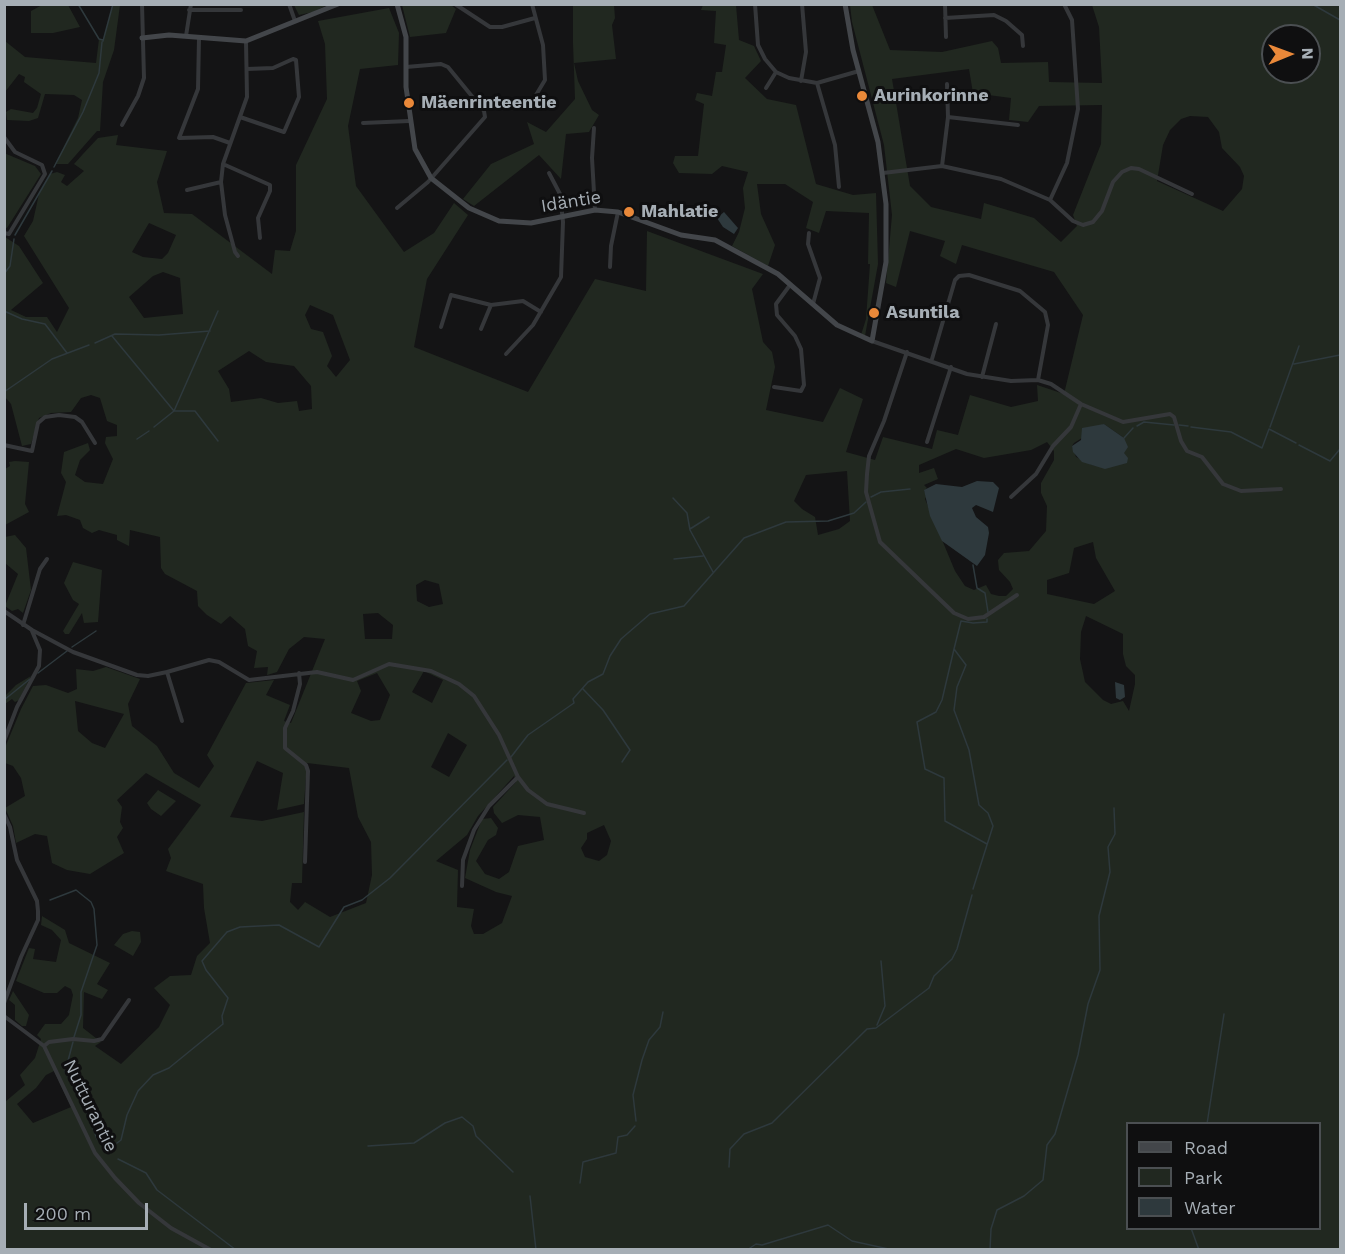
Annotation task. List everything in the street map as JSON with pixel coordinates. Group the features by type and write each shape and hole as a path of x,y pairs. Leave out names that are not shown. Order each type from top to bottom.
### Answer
{"street":[{"path":"122,125 138,96 144,78 142,4"},
{"path":"186,36 191,4"},
{"path":"289,4 295,21"},
{"path":"142,38 161,35 246,41 338,4"},
{"name":"Idäntie","path":"398,4 406,37 409,121 415,149 431,178 469,208 499,221 531,223 595,210 618,212 668,231 715,240 778,274 812,305 852,334 872,341"},
{"path":"454,4 462,12 496,28 535,18"},
{"path":"532,4 543,45 545,81 533,100"},
{"path":"756,4 758,45 765,59 776,72 801,81 817,83 858,71"},
{"path":"801,81 806,52 802,4"},
{"path":"845,4 858,71 875,128 883,172 886,262 872,341 982,377 1038,380 1062,389 1081,404 1123,422 1170,414 1174,417 1180,441 1187,451 1202,458 1224,484 1241,491 1281,489"},
{"path":"945,4 946,37"},
{"path":"1050,200 1067,163 1078,109 1072,20 1064,4"},
{"path":"189,10 241,9"},
{"path":"945,18 994,15 1006,21 1022,35 1023,46"},
{"path":"199,38 198,89 179,138 213,137 230,143"},
{"path":"238,256 225,215 221,182 223,164 247,97 246,41"},
{"path":"240,117 284,132 299,97 296,60 293,59 273,68 247,69"},
{"path":"397,208 431,178 482,123 485,114 445,65 406,67"},
{"path":"766,88 776,72"},
{"path":"817,83 835,145 839,187"},
{"path":"942,166 948,117 947,84"},
{"path":"948,117 1018,125"},
{"path":"363,123 409,121"},
{"path":"594,128 592,158 595,210"},
{"path":"4,137 15,152 42,165 45,174 7,233"},
{"path":"223,164 270,184 270,191 258,218 260,238"},
{"path":"883,172 942,166 1001,179 1050,200 1068,217 1083,225 1093,222 1102,211 1113,182 1122,172 1131,168 1192,194"},
{"path":"506,354 541,312 561,277 563,217 561,194 549,173"},
{"path":"186,190 221,182"},
{"path":"610,267 611,246 618,212"},
{"path":"809,233 808,244 820,278 812,305"},
{"path":"932,360 955,280 959,276 969,275 1020,291 1045,312 1048,325 1038,380"},
{"path":"774,387 801,392 804,385 801,349 795,336 777,315 776,304 790,285"},
{"path":"441,327 451,294 491,305 523,301 541,312"},
{"path":"482,329 491,305"},
{"path":"982,377 996,324"},
{"path":"906,352 884,421 869,456 866,492 880,542 954,613 968,619 984,617 1017,595"},
{"path":"927,442 951,367"},
{"path":"1011,497 1036,474 1053,446 1071,427 1081,404"},
{"path":"4,445 32,451 41,420 59,416 75,417 82,422 94,443"},
{"path":"23,625 40,569 47,559"},
{"path":"4,611 23,625 73,652 137,675 148,676 209,660 219,662 249,680 317,672 353,680 389,664 408,669 419,668 444,677 470,692 499,735 518,777 532,794 548,804 584,813"},
{"path":"4,741 17,707 39,666 40,650 32,630"},
{"path":"167,672 182,720"},
{"path":"298,673 300,684 293,711 285,728 285,748 306,765 308,771 305,862"},
{"path":"462,886 463,860 474,830 489,806 518,777"},
{"path":"4,814 10,826 16,860 37,901 38,920 4,1003"},
{"path":"44,1046 57,1041 102,1039 129,1000"},
{"name":"Nutturantie","path":"4,1016 44,1046 95,1153 139,1203 171,1228 211,1250"}],"green space":[{"path":"44,4 68,5 80,27 53,33 31,33 31,11"},
{"path":"113,5 120,5 114,50 103,82 100,131 97,131 68,164 55,164 78,118 82,100 74,95 45,94 38,118 29,121 7,120 6,112 11,109 33,113 41,94 24,82 25,77 19,74 5,92 5,41 25,57 96,63 99,39 103,40"},
{"path":"294,5 327,5 313,12 299,15"},
{"path":"402,5 451,5 456,9 446,33 410,37"},
{"path":"573,5 614,5 615,18 612,25 616,59 574,63 578,81 592,110 599,115 589,132 566,134 561,179 539,155 474,206 463,199 491,164 534,144 527,122 546,132 575,99 573,43"},
{"path":"703,5 736,5 739,40 754,46 761,61 745,78 767,99 796,105 816,184 853,195 876,193 878,264 865,336 861,335 866,319 870,264 868,264 869,213 826,211 819,233 806,228 813,202 785,184 757,184 761,214 775,245 768,266 732,246 739,232 745,208 743,188 748,172 722,166 712,174 679,173 673,163 675,156 698,156 704,104 695,100 697,93 712,96 716,72 722,72 726,45 714,43 716,11 701,10"},
{"path":"850,5 872,5 890,50 942,52 992,41 998,48 1001,63 1048,62 1049,82 1102,83 1099,27 1092,5 1340,5 1340,1249 5,1249 5,1102 25,1085 20,1075 35,1058 41,1039 37,1035 45,1024 61,1024 69,1015 73,995 71,989 65,986 57,993 44,993 16,981 29,948 35,949 33,959 56,962 61,940 52,930 41,925 42,916 65,930 69,943 110,963 97,984 108,990 102,999 84,992 83,1028 101,1042 95,1046 121,1064 159,1027 170,1005 154,988 170,976 191,975 197,956 210,943 204,908 203,884 166,871 171,858 168,849 201,805 146,773 117,800 122,807 120,822 123,828 117,837 124,853 90,874 67,870 52,863 47,836 35,834 16,843 13,826 5,808 25,796 21,778 13,766 5,763 4,750 33,686 46,685 68,693 77,689 76,669 93,671 106,667 140,679 128,704 132,726 157,746 174,773 199,788 214,766 207,755 246,683 274,680 266,695 290,705 284,721 291,723 325,639 304,637 289,649 277,672 267,675 268,667 254,668 257,651 248,646 245,629 230,616 221,624 207,615 198,606 197,591 165,574 161,568 160,537 130,530 129,546 117,540 117,535 99,530 92,533 83,528 80,520 66,515 57,516 66,482 61,473 64,452 88,443 90,450 80,460 75,475 85,482 103,484 113,459 105,443 106,437 117,436 117,425 107,421 100,398 91,395 81,398 71,412 51,413 39,418 31,444 22,446 11,404 5,397 5,237 19,246 43,283 11,310 26,317 47,317 57,332 69,308 24,236 33,221 39,194 50,174 57,172 65,175 61,182 67,186 84,171 74,164 98,138 118,135 116,145 167,151 157,182 164,213 192,214 272,274 275,250 290,251 296,231 296,165 327,99 325,44 318,21 389,8 399,33 398,65 360,69 348,126 356,186 404,252 434,233 454,203 468,215 427,279 414,347 528,392 595,279 646,291 647,231 763,274 752,289 763,342 772,352 775,367 766,410 823,422 840,388 863,399 846,452 875,460 883,437 932,449 937,430 958,435 970,395 1011,407 1038,401 1037,385 1064,394 1083,315 1054,272 962,245 956,264 940,256 945,241 910,231 896,287 886,283 892,215 884,145 852,22","holes":["969,69 973,93 1011,98 1009,120 1028,122 1039,106 1102,105 1101,144 1073,215 1077,226 1061,242 1034,218 984,203 981,219 931,207 910,186 892,79","1190,116 1208,117 1219,132 1222,148 1240,167 1244,176 1242,189 1223,211 1157,181 1163,145 1170,130 1181,119","149,223 176,235 168,253 162,259 143,257 132,252","163,272 180,278 183,314 144,318 129,297 153,276","310,305 333,315 350,360 336,377 327,366 332,356 323,332 311,329 305,315","249,351 266,362 294,366 311,386 312,409 299,411 297,401 278,403 261,398 231,402 229,389 218,371","1104,424 1124,438 1124,453 1100,466 1092,465 1076,457 1072,446","1047,442 1054,451 1054,460 1041,483 1041,493 1047,506 1046,531 1029,551 1004,553 998,560 999,570 1013,589 1006,596 991,594 986,585 974,590 965,586 955,571 925,499 927,495 924,491 927,488 924,485 938,479 934,468 919,473 919,465 956,449 984,458 1031,450","847,471 850,521 839,529 818,535 815,517 794,501 806,475","1093,542 1096,558 1115,591 1094,604 1047,594 1047,580 1069,573 1074,548","425,580 439,584 443,604 429,607 417,601 416,585","378,613 393,625 392,639 365,639 363,614","1086,616 1123,634 1123,654 1126,666 1135,675 1129,711 1123,701 1111,704 1103,700 1085,682 1080,659 1081,632","424,671 443,680 432,703 412,692","377,673 390,695 380,720 371,721 351,713 361,691 357,681","75,701 124,714 105,748 92,743 78,731","448,733 467,745 449,777 431,767","257,761 283,773 277,810 304,804 307,763 349,768 358,817 371,842 372,875 366,903 330,917 305,902 298,910 290,902 292,883 302,883 304,812 262,821 230,817","514,776 516,782 493,807 494,813 502,823 518,815 540,817 544,840 518,846 509,872 499,879 485,874 476,861 488,840 496,835 498,828 491,818 482,819 470,850 465,878 496,892 512,896 502,923 483,934 474,934 471,926 474,909 457,907 458,870 436,861 467,835 478,816","604,825 611,841 607,855 599,861 585,857 581,848 587,839 587,833","54,1071 71,1107 33,1123 17,1104 36,1088 46,1075"]},
{"path":"4,153 35,166 41,174 7,228 4,227"},
{"path":"9,462 29,462 25,504 29,512 5,525 5,469 10,466"},
{"path":"15,535 26,548 31,590 23,613 18,609 12,611 5,606 18,574 5,563 5,537"},
{"path":"73,562 102,570 98,622 84,623 82,613 69,634 65,634 63,631 79,604 73,600 64,583"},
{"path":"31,676 19,700 15,702 12,699 5,704 5,696 16,685"},
{"path":"158,790 176,801 161,816 147,803"},
{"path":"132,931 140,932 141,942 133,956 114,945 123,934"},
{"path":"13,991 29,1015 26,1026 22,1026 15,1020 15,1005 9,1000"}],"water":[{"path":"724,212 738,228 734,234 723,227 717,218"},
{"path":"1104,424 1124,438 1128,447 1124,453 1128,458 1127,463 1105,469 1082,462 1073,452 1072,446 1081,440 1082,428"},
{"path":"977,481 993,482 999,488 993,512 976,505 972,508 976,517 988,527 989,533 985,555 977,566 942,541 930,516 924,490 936,484 962,487"},
{"path":"1115,682 1124,685 1125,697 1120,700 1116,698"}],"waterway":[{"path":"78,4 99,39 103,40"},
{"path":"103,41 113,4"},
{"path":"1312,4 1340,20"},
{"path":"54,167 83,112 99,73 102,42"},
{"path":"15,235 52,171"},
{"path":"4,274 10,266 14,239"},
{"path":"4,311 22,319 45,324 67,353"},
{"path":"154,427 174,411 218,311"},
{"path":"95,343 115,334 159,335 210,331"},
{"path":"112,336 174,411 195,411 218,441"},
{"path":"4,392 52,359 89,345"},
{"path":"1270,427 1299,346"},
{"path":"1294,364 1340,355"},
{"path":"1137,426 1144,422 1174,425"},
{"path":"1179,425 1188,426"},
{"path":"1191,427 1231,432 1262,448 1269,429 1296,443"},
{"path":"1124,438 1133,428"},
{"path":"137,439 149,431"},
{"path":"1299,445 1330,461 1340,449"},
{"path":"871,497 881,492 910,489"},
{"path":"673,498 687,513 690,530 713,572"},
{"path":"511,757 528,735 574,703 573,699 588,682 603,674 610,656 621,639 650,614 684,606 744,538 786,522 828,521 854,513 866,502"},
{"path":"690,529 709,517"},
{"path":"674,559 703,556"},
{"path":"973,565 977,588 985,593 988,612"},
{"path":"973,889 993,826 988,813 979,805 969,750 954,710 957,687 966,665 954,649 961,621 987,622 987,619"},
{"path":"72,647 96,631"},
{"path":"954,649 942,700 936,712 917,722 925,769 944,778 945,821 987,844"},
{"path":"38,673 67,651"},
{"path":"4,700 30,679"},
{"path":"583,689 603,710 630,750 622,762"},
{"path":"117,1143 121,1140 127,1115 138,1091 153,1075 169,1068 223,1024 222,1016 228,998 206,970 202,961 227,932 240,927 279,925 319,947 344,907 362,900 390,878 507,760"},
{"path":"990,1250 991,1229 997,1210 1024,1196 1043,1180 1047,1145 1055,1134 1078,1055 1088,1004 1100,970 1099,916 1110,872 1108,847 1115,834 1114,808"},
{"path":"50,900 76,890 91,902 94,909 97,945 81,992 81,1015 74,1037"},
{"path":"729,1167 730,1149 744,1134 772,1123 867,1029 876,1028 929,988 934,976 952,959 957,949 972,895"},
{"path":"877,1025 885,1006 881,961"},
{"path":"636,1121 633,1095 649,1040 660,1027 663,1012"},
{"path":"1207,1122 1224,1014"},
{"path":"73,1042 65,1072 79,1091 97,1139 106,1143"},
{"path":"368,1146 414,1143 445,1123 462,1117 473,1126 476,1136 513,1172"},
{"path":"580,1183 583,1162 616,1153 618,1137 627,1135 635,1126"},
{"path":"118,1159 146,1173 157,1190 236,1250"},
{"path":"530,1196 536,1250"},
{"path":"747,1250 756,1244 762,1245 828,1225 852,1241 893,1250"},
{"path":"1192,1230 1199,1250"},
{"path":"918,1250 938,1250"}],"place":[{"name":"Aurinkorinne","path":"862,96"},
{"name":"Mäenrinteentie","path":"409,103"},
{"name":"Mahlatie","path":"629,212"},
{"name":"Asuntila","path":"874,313"}]}
